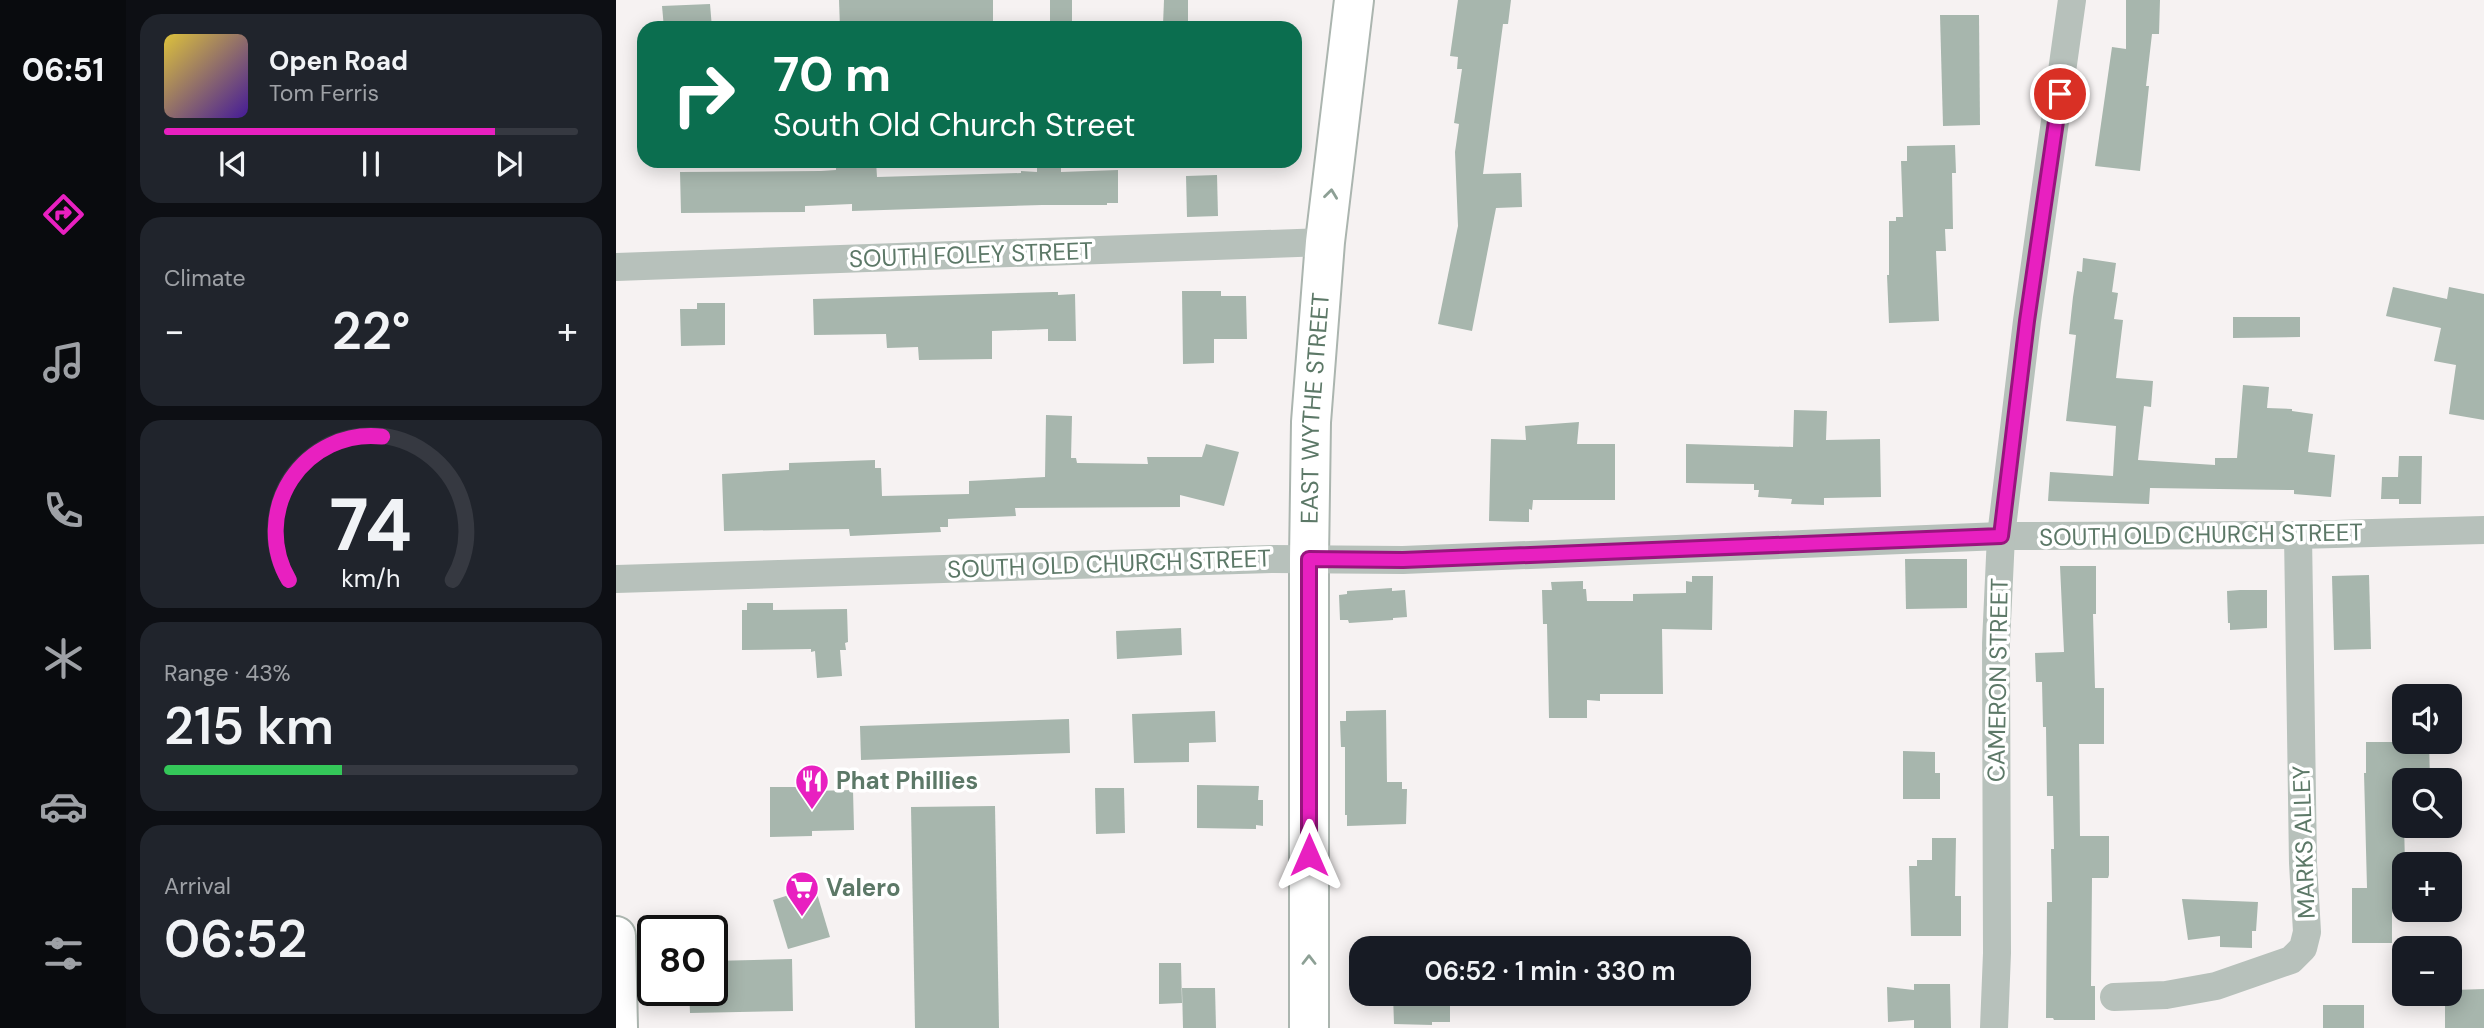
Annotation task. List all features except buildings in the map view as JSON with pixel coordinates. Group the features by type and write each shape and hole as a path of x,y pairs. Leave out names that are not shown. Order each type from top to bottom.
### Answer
{"highway":[{"name":"EAST WYTHE STREET","path":"1309,1028 1311,422 1325,242 1354,0"},
{"path":"616,936 618,1028"}],"street":[{"name":"CAMERON STREET","path":"1994,1028 1997,953 1996,643 2001,536 2027,321 2072,0"},
{"name":"SOUTH FOLEY STREET","path":"616,267 1325,242"},
{"name":"SOUTH OLD CHURCH STREET","path":"616,579 1309,559 1403,560 2001,536 2298,535 2484,530"},
{"name":"MARKS ALLEY","path":"2114,997 2166,995 2217,986 2291,960 2303,948 2307,932 2303,863 2298,535"}],"place":[{"name":"Phat Phillies","path":"812,811"},
{"name":"Valero","path":"802,918"}],"route":[{"path":"1309,855 1309,559 1403,560 2001,536 2027,321 2060,94"}]}
